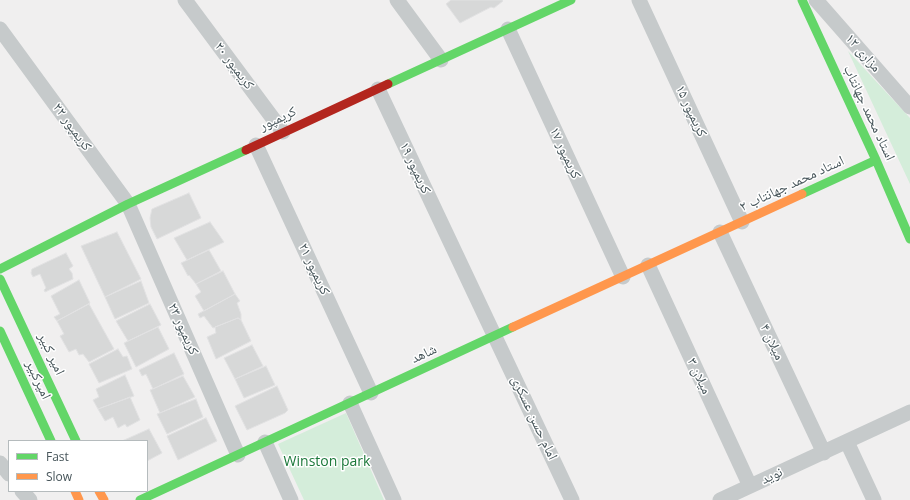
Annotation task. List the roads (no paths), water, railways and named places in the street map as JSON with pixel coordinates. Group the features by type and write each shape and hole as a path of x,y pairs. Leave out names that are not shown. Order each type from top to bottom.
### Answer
{"street":[{"name":"کریمپور ۲۰","path":"185,0 283,132"},
{"path":"397,0 441,60"},
{"name":"کریمپور","path":"0,269 128,204 571,0"},
{"name":"کریمپور ۱۵","path":"639,0 742,222"},
{"name":"استاد محمد جهانتاب","path":"802,0 876,160 910,239"},
{"name":"مزاری ۱۲","path":"816,0 910,107"},
{"name":"کریمپور ۲۲","path":"0,29 128,204"},
{"name":"کریمپور ۱۷","path":"508,29 623,277"},
{"name":"کریمپور ۱۹","path":"378,89 495,336"},
{"name":"کریمپور ۲۱","path":"256,145 371,393"},
{"name":"استاد محمد جهانتاب ۲","path":"720,232 876,160"},
{"name":"کریمپور ۲۳","path":"128,204 238,454"},
{"name":"شاهد","path":"140,500 720,232"},
{"name":"میلان ۴","path":"720,232 824,452"},
{"name":"میلان ۳","path":"648,265 750,486"},
{"name":"امیر کبیر","path":"0,279 76,440"},
{"name":"امیرکبیر","path":"0,331 51,440"},
{"name":"امام حسن عسکری","path":"495,336 572,500"},
{"path":"350,403 394,500"},
{"name":"نوید","path":"723,499 910,412"},
{"path":"265,442 291,500"},
{"path":"847,442 874,500"},
{"path":"0,463 8,473"},
{"path":"23,492 30,500"}],"park label":[{"name":"Winston park","path":"327,462"}]}
